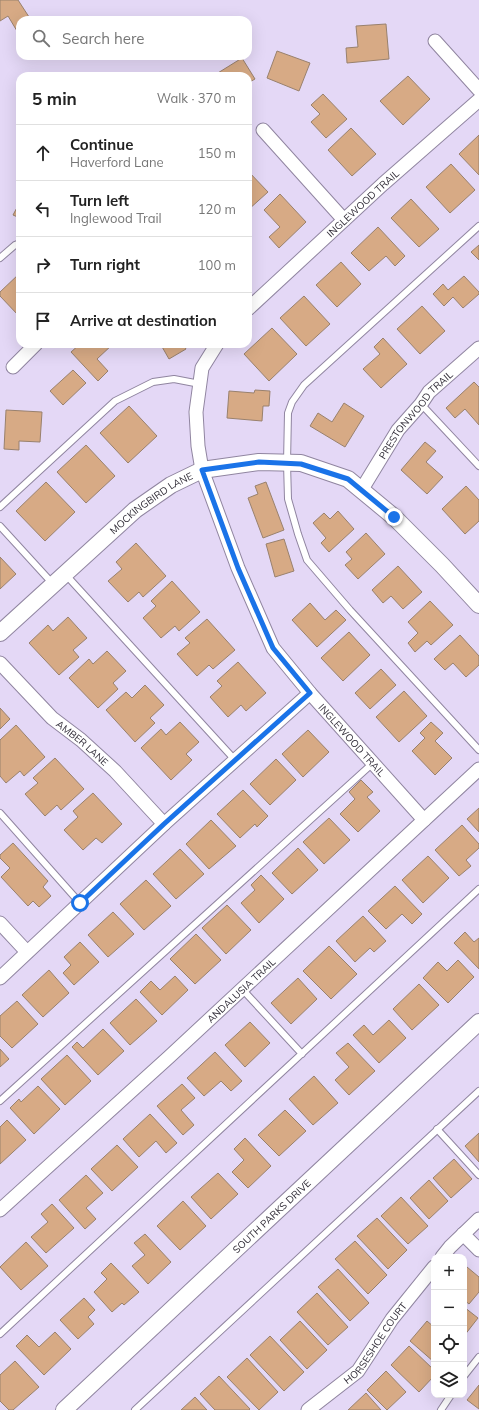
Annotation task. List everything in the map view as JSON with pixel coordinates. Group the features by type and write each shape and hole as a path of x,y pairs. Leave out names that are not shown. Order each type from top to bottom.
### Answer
{"street":[{"path":"435,41 479,90"},
{"name":"INGLEWOOD TRAIL","path":"252,305 383,184 479,100"},
{"path":"263,130 344,220"},
{"path":"13,367 32,348"},
{"name":"INGLEWOOD TRAIL","path":"214,348 202,368 196,412 198,446 202,470 238,568 273,648 310,693 424,820"},
{"name":"PRESTONWOOD TRAIL","path":"362,489 398,430 421,404 429,392 479,348"},
{"name":"MOCKINGBIRD LANE","path":"0,633 134,510 171,485 202,470 259,462 301,464 348,479 362,489 400,522 479,605"},
{"name":"AMBER LANE","path":"0,663 52,718 81,740 115,771 164,824"},
{"path":"0,978 164,824 310,693"},
{"name":"ANDALUSIA TRAIL","path":"0,1210 242,989 479,769"},
{"path":"0,923 27,952"},
{"name":"SOUTH PARKS DRIVE","path":"64,1410 479,1022"},
{"path":"444,1254 479,1219"},
{"path":"463,1234 479,1250"},
{"name":"HORSESHOE COURT","path":"308,1410 358,1371 392,1319 431,1272"}],"lane":[{"path":"479,226 304,385 292,402 288,413 287,463 288,499 307,560 350,610 479,750"},
{"path":"0,258 16,245"},
{"path":"0,507 115,402 153,382 174,379 200,384"},
{"path":"421,404 479,466"},
{"path":"0,526 53,584"},
{"path":"65,574 235,760"},
{"path":"0,1101 373,763"},
{"path":"0,813 80,903"},
{"path":"0,1334 479,889"},
{"path":"242,989 302,1054"},
{"path":"135,1410 479,1091"},
{"path":"437,1130 479,1175"},
{"path":"467,1372 479,1357"},
{"path":"441,1410 449,1398"}],"building":[{"path":"0,0 18,0 28,16 16,16 16,29 8,16 0,21"},
{"path":"386,24 389,59 347,63 346,48 358,47 356,26"},
{"path":"277,51 310,63 299,91 267,78"},
{"path":"239,60 243,60 251,72 219,72"},
{"path":"408,76 430,99 403,125 380,101"},
{"path":"323,94 347,119 326,138 311,122 320,114 311,105"},
{"path":"351,128 376,154 352,176 328,150"},
{"path":"479,135 479,175 459,154"},
{"path":"451,164 475,190 450,213 426,187"},
{"path":"252,175 268,192 252,206"},
{"path":"280,194 306,222 279,248 269,237 280,227 264,210"},
{"path":"411,199 439,229 419,247 391,218"},
{"path":"16,209 16,216 13,215"},
{"path":"378,227 405,256 395,266 386,256 369,271 351,253"},
{"path":"479,245 479,260 471,252"},
{"path":"341,262 361,284 337,307 316,285"},
{"path":"464,276 479,292 479,294 463,308 453,297 444,306 433,294 443,284 448,290"},
{"path":"16,277 16,313 0,296 0,292"},
{"path":"304,296 330,324 306,346 280,318"},
{"path":"422,306 445,331 420,354 397,329"},
{"path":"272,328 297,354 269,381 244,354"},
{"path":"383,338 407,364 381,388 363,369 380,354 374,347"},
{"path":"76,348 109,348 97,359 108,371 98,381 71,352"},
{"path":"163,348 185,348 186,349 169,359"},
{"path":"73,370 86,383 63,405 50,391"},
{"path":"474,382 479,387 479,425 465,409 455,418 446,408"},
{"path":"255,390 270,391 269,406 263,406 262,421 227,418 229,391 254,393"},
{"path":"344,403 364,416 345,447 310,426 318,413 332,422"},
{"path":"129,406 157,436 128,463 100,433"},
{"path":"6,410 42,412 40,442 19,441 19,450 4,449"},
{"path":"425,442 436,451 426,462 443,477 427,494 401,470"},
{"path":"86,445 115,476 86,503 57,472"},
{"path":"46,482 75,512 45,541 16,511"},
{"path":"266,482 284,530 263,538 248,498 258,494 255,486"},
{"path":"466,486 479,500 479,521 465,534 442,509"},
{"path":"338,511 354,529 329,552 321,543 326,538 313,523 324,513 330,519"},
{"path":"366,533 385,554 358,579 345,565 352,559 346,552"},
{"path":"284,539 294,571 275,577 266,544"},
{"path":"136,543 166,576 143,597 139,592 128,602 108,581 122,569 116,562"},
{"path":"0,557 16,574 0,589"},
{"path":"398,566 422,592 403,609 391,596 383,603 372,590"},
{"path":"172,581 200,612 179,631 175,626 161,638 143,618 156,606 151,601"},
{"path":"430,601 453,625 431,645 427,641 415,652 408,643 418,633 408,622"},
{"path":"310,603 325,620 336,610 346,620 317,647 292,620"},
{"path":"68,617 87,638 73,650 79,657 59,675 29,643 48,625 53,631"},
{"path":"207,619 235,650 213,669 209,665 197,676 177,654 190,643 185,638"},
{"path":"349,632 370,655 343,681 321,658"},
{"path":"460,635 479,656 479,665 466,677 453,663 445,670 434,659"},
{"path":"107,651 126,671 113,683 118,689 98,708 69,678 89,659 93,664"},
{"path":"238,662 266,693 246,711 241,705 228,717 210,697 222,686 217,681"},
{"path":"381,669 396,685 370,709 355,693"},
{"path":"145,685 164,705 150,718 155,723 135,742 106,710 126,692 132,698"},
{"path":"404,691 427,716 399,742 376,717"},
{"path":"0,708 10,719 0,729"},
{"path":"180,722 199,742 186,754 192,760 171,780 141,748 161,729 166,735"},
{"path":"431,722 443,733 435,741 452,758 435,775 412,751 425,738 420,733"},
{"path":"16,725 45,757 24,776 20,771 6,783 0,776 0,740"},
{"path":"308,730 329,752 303,777 282,754"},
{"path":"55,758 84,789 61,810 57,805 45,816 25,794 38,783 33,778"},
{"path":"276,759 296,780 270,805 250,784"},
{"path":"361,780 373,792 367,797 380,811 358,832 340,814 355,799 349,792"},
{"path":"243,790 268,816 257,827 255,824 240,838 217,814"},
{"path":"93,793 122,824 102,843 96,838 83,850 64,830 78,817 73,811"},
{"path":"479,808 479,832 467,819"},
{"path":"329,818 350,840 324,864 303,842"},
{"path":"211,820 236,846 209,869 186,844"},
{"path":"462,825 479,844 479,848 466,860 471,866 459,876 435,850"},
{"path":"13,843 48,881 43,887 51,896 39,907 33,901 28,906 1,877 10,868 0,858 0,855"},
{"path":"298,848 318,870 292,894 272,873"},
{"path":"180,849 204,874 176,899 153,874"},
{"path":"428,856 449,878 423,903 402,880"},
{"path":"261,875 284,899 259,923 241,903 255,890 251,885"},
{"path":"146,880 171,906 144,930 120,904"},
{"path":"395,886 422,914 412,924 402,914 386,929 368,911"},
{"path":"227,905 251,930 226,954 202,928"},
{"path":"113,912 134,934 108,957 88,935"},
{"path":"363,916 386,941 374,952 370,948 355,962 336,941"},
{"path":"465,932 474,942 479,938 479,969 454,943"},
{"path":"196,934 221,960 195,984 170,959"},
{"path":"80,942 99,962 74,985 63,973 71,965 64,957"},
{"path":"329,946 357,974 331,999 303,971"},
{"path":"458,960 474,977 448,1003 423,978 438,962 447,971"},
{"path":"49,970 69,993 43,1017 22,995"},
{"path":"175,976 188,990 162,1015 140,992 151,981 160,990"},
{"path":"298,978 317,999 291,1024 271,1003"},
{"path":"419,984 439,1005 412,1030 393,1009"},
{"path":"136,999 157,1021 130,1045 110,1023"},
{"path":"17,1001 38,1024 12,1048 0,1036 0,1016"},
{"path":"389,1020 406,1038 379,1063 353,1035 364,1025 373,1035"},
{"path":"250,1022 270,1043 245,1067 225,1045"},
{"path":"103,1029 124,1051 98,1075 72,1047 77,1042 83,1048"},
{"path":"348,1043 375,1071 349,1095 335,1080 349,1067 336,1053"},
{"path":"0,1049 9,1059 0,1067"},
{"path":"215,1052 242,1081 231,1091 221,1081 204,1096 187,1078"},
{"path":"67,1055 91,1081 65,1105 41,1079"},
{"path":"314,1076 338,1103 313,1125 289,1099"},
{"path":"182,1084 195,1098 181,1110 194,1125 183,1135 157,1106"},
{"path":"38,1086 60,1109 34,1134 10,1108 19,1099 21,1102"},
{"path":"285,1110 306,1131 279,1156 258,1135"},
{"path":"150,1114 177,1143 166,1153 156,1141 139,1157 123,1139"},
{"path":"7,1120 26,1140 0,1164 0,1127"},
{"path":"479,1133 479,1162 465,1146"},
{"path":"245,1138 271,1166 248,1188 232,1172 244,1160 234,1149"},
{"path":"117,1145 138,1167 112,1191 91,1169"},
{"path":"454,1159 472,1179 451,1198 433,1178"},
{"path":"218,1173 238,1194 211,1219 191,1197"},
{"path":"86,1175 103,1193 86,1208 96,1219 85,1229 59,1200"},
{"path":"429,1180 448,1201 429,1219 410,1198"},
{"path":"401,1197 428,1226 408,1244 381,1216"},
{"path":"183,1201 206,1226 180,1250 157,1226"},
{"path":"52,1204 74,1228 46,1253 31,1237 48,1222 41,1214"},
{"path":"377,1218 407,1250 388,1269 357,1236"},
{"path":"145,1234 171,1262 148,1284 132,1266 145,1255 134,1243"},
{"path":"355,1241 387,1275 368,1294 335,1259"},
{"path":"26,1242 48,1266 21,1290 0,1267"},
{"path":"111,1263 139,1292 124,1305 122,1303 112,1312 94,1292 107,1279 101,1273"},
{"path":"467,1267 479,1277 479,1292 469,1304 467,1302"},
{"path":"338,1269 369,1303 350,1321 318,1287"},
{"path":"317,1293 348,1327 328,1345 297,1312"},
{"path":"84,1298 95,1310 88,1317 94,1324 78,1339 60,1320"},
{"path":"467,1309 478,1318 467,1332"},
{"path":"300,1321 327,1350 307,1369 280,1340"},
{"path":"427,1321 431,1324 431,1359 410,1341"},
{"path":"55,1332 71,1349 44,1375 16,1346 27,1335 39,1347"},
{"path":"270,1336 304,1372 284,1391 250,1355"},
{"path":"409,1346 431,1367 431,1379 419,1392 391,1365"},
{"path":"247,1358 278,1392 259,1410 227,1377"},
{"path":"15,1361 39,1387 13,1410 9,1410 0,1401 0,1375"},
{"path":"386,1371 406,1392 387,1410 367,1390"},
{"path":"219,1376 250,1409 249,1410 215,1410 200,1394"},
{"path":"479,1385 479,1409 467,1400"},
{"path":"366,1393 381,1410 348,1410"},
{"path":"195,1397 207,1410 181,1410"}],"route":[{"path":"80,903 164,824 310,693 273,648 238,568 202,470 259,462 301,464 348,479 362,489 394,517"}]}
